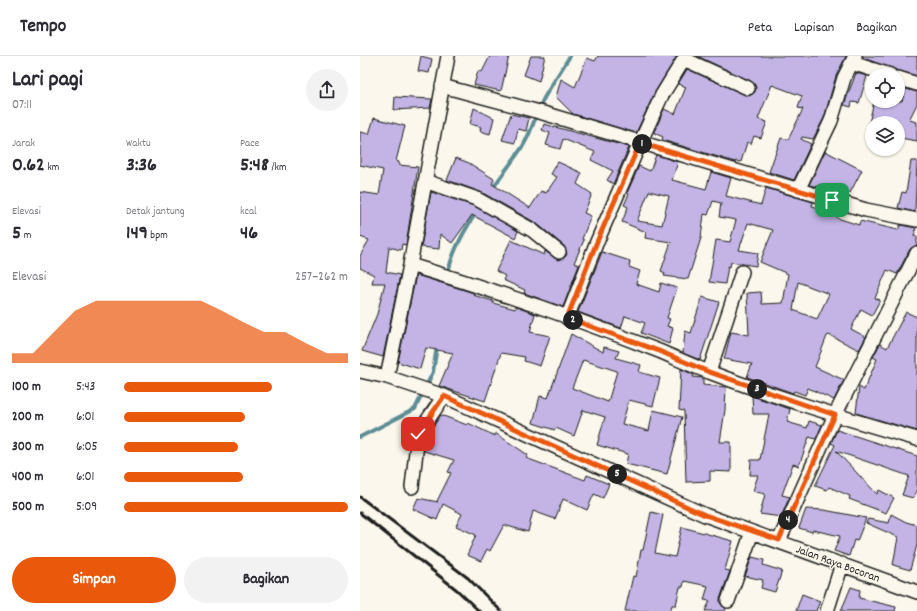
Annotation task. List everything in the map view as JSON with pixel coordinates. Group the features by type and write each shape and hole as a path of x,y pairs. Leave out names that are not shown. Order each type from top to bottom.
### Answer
{"street":[{"path":"387,377 410,265 448,56"},
{"path":"567,318 596,244 640,143 662,95 685,57 748,88"},
{"path":"798,190 830,121 844,78 854,59 874,68"},
{"path":"905,80 917,84"},
{"path":"442,86 538,112 866,210 917,220"},
{"path":"425,182 457,191 483,202 532,230 559,252"},
{"path":"779,540 835,415 917,253"},
{"path":"410,265 567,318 659,351 709,372 835,415 917,439"},
{"path":"709,372 742,272"},
{"name":"Jalan Raya Bocoran","path":"360,371 387,377 439,393 705,515 779,540 917,592"},
{"path":"412,487 418,434 439,393"},
{"path":"728,601 752,532"},
{"path":"827,611 842,564"}],"building":[{"path":"421,56 432,59 429,73 418,71"},
{"path":"490,56 509,56 501,91 474,85 478,71 482,72"},
{"path":"531,56 545,56 539,81 524,75"},
{"path":"598,56 677,56 655,92 636,133 573,114 556,97 561,79 575,87 587,58 595,61"},
{"path":"697,56 846,56 836,76 824,118 813,139 802,137 801,139 811,144 794,180 769,172 781,138 788,140 803,109 798,108 802,96 772,85 758,119 767,122 761,138 754,136 751,144 747,142 741,162 735,162 662,140 663,137 654,133 664,109 675,114 686,87 678,84 687,69 745,95 749,96 755,92 756,87 751,81"},
{"path":"863,56 917,56 917,76 905,73 905,68 890,68 863,58"},
{"path":"856,73 865,75 865,83 859,103 852,102 851,107 844,105"},
{"path":"906,89 917,92 917,104 909,120 917,122 917,141 905,139 905,116 871,116 872,108 905,108"},
{"path":"395,97 432,99 430,108 394,110"},
{"path":"474,108 494,118 490,134 480,131 481,127 470,124"},
{"path":"511,114 529,118 526,131 518,129 515,143 502,140"},
{"path":"374,118 405,126 396,161 399,162 399,165 418,167 406,245 402,244 401,250 389,247 386,272 400,275 383,357 362,351 377,314 385,283 372,283 374,275 360,268 360,256 369,240 360,237 360,192 379,195 383,170 360,165 360,132 369,134"},
{"path":"544,124 629,147 613,184 607,180 613,171 591,160 595,152 563,139 560,149 546,145 550,133 542,130"},
{"path":"825,151 862,170 850,193 840,188 837,193 818,185 817,187 809,185"},
{"path":"656,155 678,162 672,180 706,189 711,172 731,178 726,196 761,205 766,188 813,202 812,206 838,214 837,218 859,225 860,221 898,230 900,225 916,228 914,236 917,236 917,245 910,249 897,274 887,270 875,298 880,300 872,315 861,309 851,329 866,337 859,350 829,335 827,336 815,367 844,380 834,400 808,388 805,395 794,391 793,393 747,377 752,364 724,359 731,332 749,335 747,293 761,292 762,304 783,303 788,274 760,262 773,230 748,223 739,250 758,253 756,266 731,262 730,267 728,266 725,284 709,282 716,240 730,242 736,220 719,217 721,203 713,201 708,215 704,214 701,238 688,279 664,276 665,273 661,271 671,242 645,238 646,232 622,222 628,207 624,205 629,194 627,193 639,166 650,171","holes":["649,191 669,196 662,225 637,221","798,282 829,294 817,319 793,310"]},
{"path":"456,158 469,163 494,179 492,184 530,208 541,191 546,193 557,177 551,174 558,162 582,173 577,184 592,194 584,213 591,216 582,239 584,240 574,263 579,265 563,307 524,293 525,290 503,280 505,276 496,271 511,240 544,255 545,251 558,260 565,257 567,254 564,246 536,223 481,192 447,180"},
{"path":"911,161 917,161 915,212 898,208 902,192 906,193"},
{"path":"431,192 474,206 518,231 515,238 472,215 452,243 440,234 439,249 421,247"},
{"path":"602,252 630,261 629,267 640,271 636,284 659,292 661,283 677,288 667,318 670,319 667,326 673,328 669,344 641,333 645,323 625,316 621,328 578,312"},
{"path":"416,275 474,293 473,295 493,301 493,303 515,309 516,307 535,314 530,332 550,336 540,366 524,361 525,357 501,353 485,401 439,386 453,353 426,348 420,369 398,362"},
{"path":"702,297 719,302 700,360 683,353 685,331 691,333"},
{"path":"906,312 917,317 917,431 856,413 859,387 864,390 877,359 873,357 880,344 887,348"},
{"path":"571,334 603,352 604,347 619,351 616,358 641,365 639,372 660,378 653,406 629,400 622,424 649,431 653,410 682,417 667,474 626,464 628,454 597,445 605,417 583,410 574,436 556,428 555,430 533,423 540,396 548,398","holes":["583,360 617,371 608,402 572,388"]},
{"path":"681,369 694,375 693,377 703,378 703,385 726,387 725,410 720,442 731,442 731,472 710,471 710,481 686,482 684,411 679,410"},
{"path":"752,396 790,409 787,422 807,428 809,421 822,425 816,439 809,437 799,466 793,464 782,495 790,497 781,517 760,514 765,494 753,491 758,475 750,475 751,460 760,460 769,414 753,414"},
{"path":"441,415 467,425 468,423 495,436 495,433 528,455 526,458 585,480 587,475 609,484 603,498 594,494 587,510 563,499 555,519 533,511 528,532 504,525 490,551 487,549 481,561 467,555 476,535 456,526 462,514 443,504 437,520 413,509 418,498 438,502 437,501 451,473 448,472 454,460 424,451 426,437"},
{"path":"837,430 917,456 917,491 913,498 902,495 909,476 836,451 877,494 879,490 894,498 886,513 849,499 850,496 829,487 827,490 815,486 835,445 831,443"},
{"path":"806,509 824,510 866,518 857,541 854,540 849,556 834,551 840,536 813,530 812,532 799,528"},
{"path":"651,512 663,515 655,553 675,557 682,527 733,541 725,570 730,571 720,599 720,603 726,609 725,611 705,611 710,601 704,600 708,586 684,581 683,587 680,587 676,605 672,605 670,611 625,611 633,576 636,577"},
{"path":"891,514 906,522 917,525 917,545 910,570 893,565 898,537 866,523 868,519 889,523"},
{"path":"752,557 764,560 763,565 782,571 775,592 761,588 763,580 745,576"},
{"path":"851,587 860,590 859,598 896,607 895,611 841,611"},
{"path":"802,594 820,601 816,611 796,611"}],"waterway":[{"path":"448,274 452,258 468,225 523,146 544,98 570,56"},
{"path":"360,437 415,409 433,372 437,346"}],"railway":[{"path":"360,497 468,578 501,611"},
{"path":"360,513 457,590 479,611"}],"route":[{"path":"418,434 444,396 705,515 779,540 835,415 709,372 659,351 567,318 596,244 640,143 832,200"}]}
